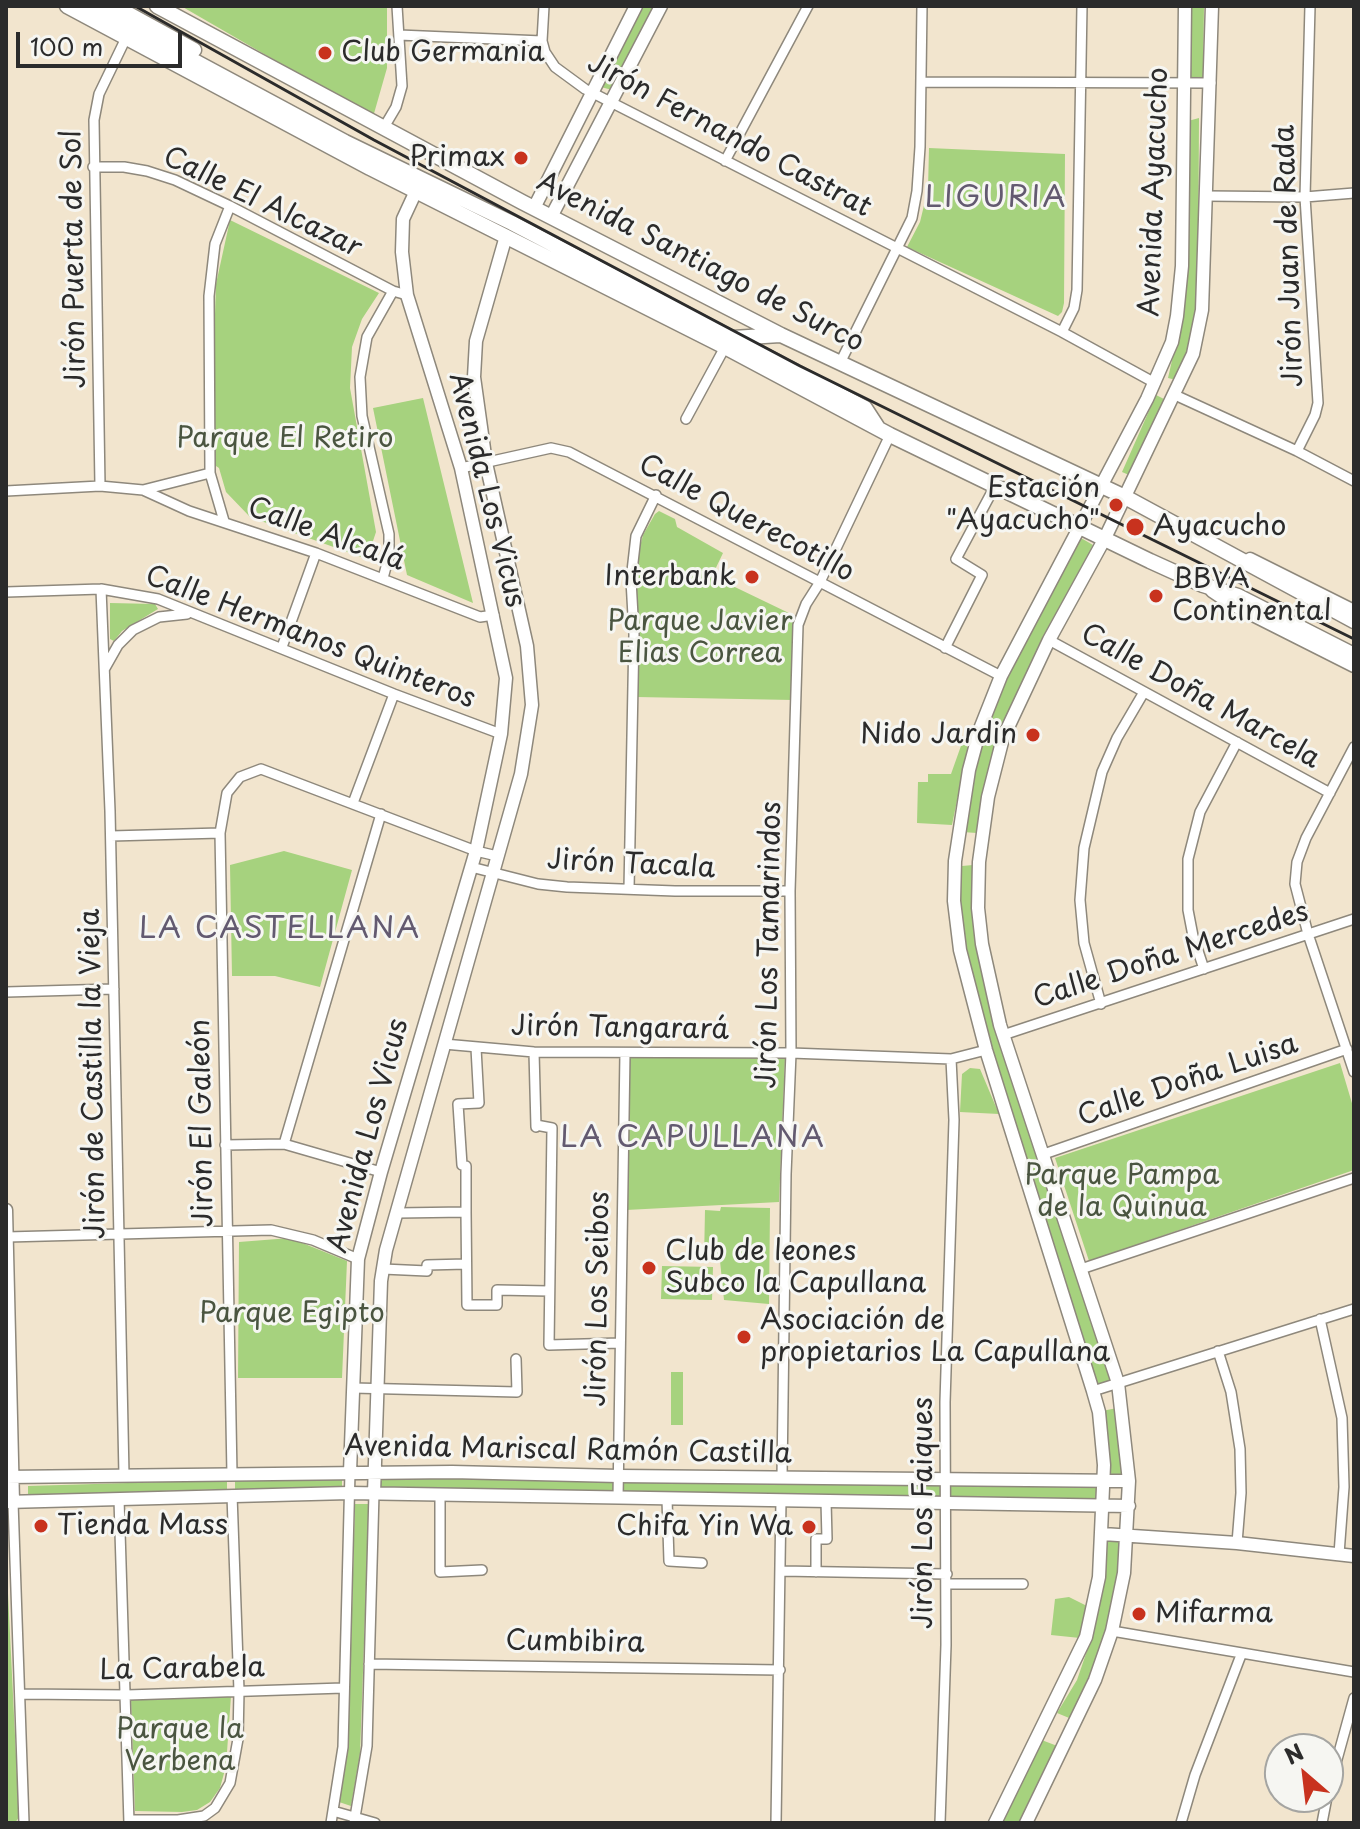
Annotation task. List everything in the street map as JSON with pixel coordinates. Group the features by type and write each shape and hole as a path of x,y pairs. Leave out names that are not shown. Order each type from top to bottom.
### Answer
{"main road":[{"name":"Avenida Santiago de Surco","path":"67,6 370,160 512,223 885,432 1203,585 1233,605 1354,666"},
{"path":"92,6 345,142 370,160"},
{"name":"Avenida Santiago de Surco","path":"114,6 348,136 370,160 416,191 728,343"},
{"name":"Avenida Santiago de Surco","path":"157,6 551,217 781,335 1125,497 1354,621"},
{"path":"534,208 636,6"},
{"path":"551,217 661,6"},
{"name":"Avenida Ayacucho","path":"995,1823 1086,1637 1099,1577 1104,1481 1099,1412 986,1050 960,950 954,901 957,836 980,729 1001,676 1155,383 1172,342 1180,292 1185,6"},
{"name":"Avenida Ayacucho","path":"1026,1823 1095,1680 1112,1631 1124,1573 1129,1481 1118,1383 1003,1035 982,944 978,908 981,838 1003,738 1049,640 1105,538 1193,354 1202,310 1212,6"},
{"path":"553,169 571,179"},
{"name":"Avenida Los Vicus","path":"350,1472 358,1259 476,851 501,734 506,678 461,468 407,295 402,252 403,219 416,191"},
{"name":"Avenida Los Vicus","path":"374,1493 383,1269 521,774 532,705 527,646 486,463 474,377 476,341 506,236"},
{"path":"728,343 781,335"},
{"name":"Avenida Santiago de Surco","path":"1227,551 1264,564 1354,611"},
{"name":"Avenida Santiago de Surco","path":"1203,585 1238,596 1354,655"},
{"path":"957,836 981,838"},
{"path":"955,861 979,862"},
{"path":"6,1210 10,1502"},
{"path":"1099,1412 1122,1407"},
{"name":"Avenida Mariscal Ramón Castilla","path":"9,1477 375,1472 1129,1481"},
{"name":"Avenida Mariscal Ramón Castilla","path":"10,1502 374,1493 1129,1506"},
{"path":"1103,1534 1237,1543 1354,1556"},
{"path":"1050,1714 1074,1724"},
{"path":"1039,1736 1064,1745"}],"street":[{"path":"383,129 396,107 402,86 397,6"},
{"path":"399,35 542,41 544,6"},
{"path":"725,161 808,6"},
{"path":"840,363 912,218 917,191 922,6"},
{"path":"1062,332 1074,308 1077,290 1082,6"},
{"name":"Jirón Juan de Rada","path":"1297,451 1315,415 1318,390 1305,197 1310,6"},
{"name":"Jirón Puerta de Sol","path":"100,486 94,120 99,94 126,38"},
{"name":"Jirón Fernando Castrat","path":"542,41 555,67 592,93 1062,332 1155,383"},
{"path":"922,82 1211,83"},
{"name":"Calle El Alcazar","path":"93,167 124,167 175,180 393,291 407,295"},
{"path":"1207,196 1305,197 1354,193"},
{"path":"224,521 210,473 209,296 215,244 230,206"},
{"path":"383,578 389,556 389,534 362,416 360,377 367,337 393,291"},
{"path":"686,419 728,343"},
{"path":"1175,395 1354,481"},
{"name":"Jirón Los Tamarindos","path":"782,1477 786,1174 791,1053 790,891 798,625 885,432"},
{"name":"Calle Querecotillo","path":"461,468 551,448 569,452 1001,676"},
{"name":"Calle Alcalá","path":"143,490 210,473"},
{"name":"Calle Alcalá","path":"6,491 100,486 143,490 189,511 316,553 480,617 494,615"},
{"path":"945,648 982,575 956,559 995,486"},
{"path":"629,889 634,634 631,580 636,536 656,495"},
{"path":"282,647 316,553"},
{"name":"Calle Hermanos Quinteros","path":"6,592 101,589 158,599 501,734"},
{"name":"Jirón de Castilla la Vieja","path":"101,589 111,836 124,1475"},
{"path":"104,671 118,645 133,630 159,617 191,614"},
{"name":"Calle Doña Marcela","path":"1049,640 1330,793"},
{"path":"1101,1004 1084,943 1080,880 1084,848 1102,772 1117,738 1144,692"},
{"path":"394,694 353,803 476,851 497,856"},
{"path":"1204,969 1188,910 1188,859 1200,812 1237,742"},
{"path":"1354,747 1297,862 1295,884 1308,934 1354,1072"},
{"name":"Jirón El Galeón","path":"232,1474 220,833 227,793 240,777 261,769 353,803"},
{"path":"284,1144 381,814"},
{"path":"111,836 220,833"},
{"name":"Jirón Tacala","path":"471,867 538,884 629,889 790,891"},
{"name":"Calle Doña Mercedes","path":"1003,1035 1354,919"},
{"path":"6,992 114,989"},
{"name":"Jirón Tangarará","path":"444,1044 534,1052 791,1053 951,1059 986,1050"},
{"path":"476,1048 479,1103 458,1104 464,1166 467,1305 497,1305 497,1290 549,1291"},
{"name":"Calle Doña Luisa","path":"1044,1154 1347,1049"},
{"path":"534,1052 536,1126 552,1128 549,1345 620,1343"},
{"name":"Jirón Los Seibos","path":"618,1498 625,1053"},
{"name":"Jirón Los Faiques","path":"940,1823 947,1579 945,1402 954,1120 951,1059"},
{"path":"225,1145 284,1144 381,1172"},
{"path":"1081,1269 1354,1178"},
{"path":"397,1213 466,1212"},
{"path":"7,1237 271,1230 294,1234 358,1259"},
{"path":"383,1269 427,1271 427,1265 466,1264"},
{"path":"1093,1391 1354,1309"},
{"path":"1320,1319 1342,1418 1344,1487 1339,1554"},
{"path":"1218,1351 1231,1392 1240,1449 1241,1493 1237,1543"},
{"path":"353,1388 517,1392 516,1359"},
{"name":"Avenida Los Vicus","path":"331,1823 343,1747 350,1472"},
{"name":"Avenida Los Vicus","path":"355,1820 366,1760 374,1493"},
{"path":"440,1494 440,1572 482,1570"},
{"path":"119,1499 129,1821 191,1819 204,1816 224,1797 234,1767 238,1739 232,1495"},
{"path":"667,1499 669,1561 702,1563"},
{"path":"776,1823 781,1500"},
{"path":"816,1572 816,1539 827,1539 826,1501"},
{"path":"10,1502 21,1694 24,1823"},
{"path":"782,1571 1023,1584"},
{"path":"1112,1631 1354,1672"},
{"path":"1181,1823 1195,1775 1241,1655"},
{"name":"Cumbibira","path":"369,1664 780,1670"},
{"name":"La Carabela","path":"21,1694 127,1695 343,1688"},
{"path":"1344,1735 1354,1698"},
{"path":"333,1811 355,1820 375,1823"}],"green space":[{"name":"Club Germania","path":"181,6 387,6 387,68 373,117"},
{"path":"644,6 657,6 612,90 601,87"},
{"path":"1191,6 1204,6 1203,79 1189,79"},
{"path":"1199,118 1198,289 1190,346 1176,380 1168,378 1183,312 1188,121"},
{"path":"929,148 1065,154 1064,303 1058,316 907,247 920,222 928,189"},
{"name":"Parque El Retiro","path":"230,220 379,293 362,319 352,347 350,388 376,532 367,559 250,517 226,492 219,468 210,462 216,284"},
{"path":"1156,395 1164,399 1129,475 1122,472"},
{"path":"423,398 473,603 407,575 373,408"},
{"name":"Parque Javier Elias Correa","path":"659,511 675,519 677,527 723,553 712,576 793,615 793,700 637,697 639,623 635,588 638,554 643,535"},
{"path":"1081,538 1093,545 1018,690 1000,736 977,833 962,832 984,729 1005,678"},
{"path":"110,603 155,604 158,609 122,631 114,641 110,639"},
{"path":"962,743 968,747 952,825 917,823 918,782 928,782 928,774 951,774"},
{"path":"284,851 352,870 320,987 275,976 232,976 230,865"},
{"path":"973,865 979,943 1115,1382 1096,1386 988,1045 961,939 959,874 962,866"},
{"path":"628,1058 785,1058 779,1202 626,1210"},
{"name":"Parque Pampa de la Quinua","path":"1340,1063 1354,1110 1354,1170 1089,1261 1055,1158"},
{"path":"970,1068 980,1069 999,1114 960,1112 962,1074"},
{"path":"721,1207 770,1208 769,1304 724,1300 720,1261 704,1260 705,1210 720,1211"},
{"name":"Parque Egipto","path":"290,1238 347,1261 342,1378 238,1378 239,1242"},
{"path":"662,1266 713,1267 712,1300 661,1299"},
{"path":"671,1372 683,1372 683,1425 671,1425"},
{"path":"1122,1407 1128,1481 1102,1481 1097,1412"},
{"path":"379,1475 614,1479 613,1494 378,1490"},
{"path":"342,1477 342,1487 235,1490 235,1480"},
{"path":"622,1479 943,1481 944,1500 621,1494"},
{"path":"227,1480 227,1489 28,1495 28,1486"},
{"path":"950,1482 1101,1483 1100,1503 949,1502"},
{"path":"355,1504 369,1504 360,1754 351,1806 339,1802 348,1750"},
{"path":"1106,1540 1123,1541 1109,1631 1074,1720 1057,1713 1077,1680 1090,1642"},
{"path":"6,1553 19,1817 15,1823 6,1823"},
{"path":"1069,1597 1087,1606 1080,1638 1051,1635 1055,1599"},
{"name":"Parque la Verbena","path":"231,1696 226,1766 220,1788 210,1802 197,1810 182,1812 135,1811 131,1699"},
{"path":"1039,1739 1060,1747 1024,1823 999,1823"}],"railway":[{"path":"135,6 374,140 800,366 1354,639"}],"place":[{"name":"Club Germania","path":"325,53"},
{"name":"Primax","path":"521,158"},
{"name":"Estación \"Ayacucho\"","path":"1116,505"},
{"name":"Ayacucho","path":"1135,527"},
{"name":"Interbank","path":"752,577"},
{"name":"BBVA Continental","path":"1156,596"},
{"name":"Nido Jardin","path":"1033,735"},
{"name":"Club de leones Subco la Capullana","path":"649,1268"},
{"name":"Asociación de propietarios La Capullana","path":"744,1337"},
{"name":"Tienda Mass","path":"41,1526"},
{"name":"Chifa Yin Wa","path":"809,1527"},
{"name":"Mifarma","path":"1139,1614"}],"district":[{"name":"LIGURIA","path":"996,199"},
{"name":"LA CASTELLANA","path":"280,930"},
{"name":"LA CAPULLANA","path":"693,1139"}]}
